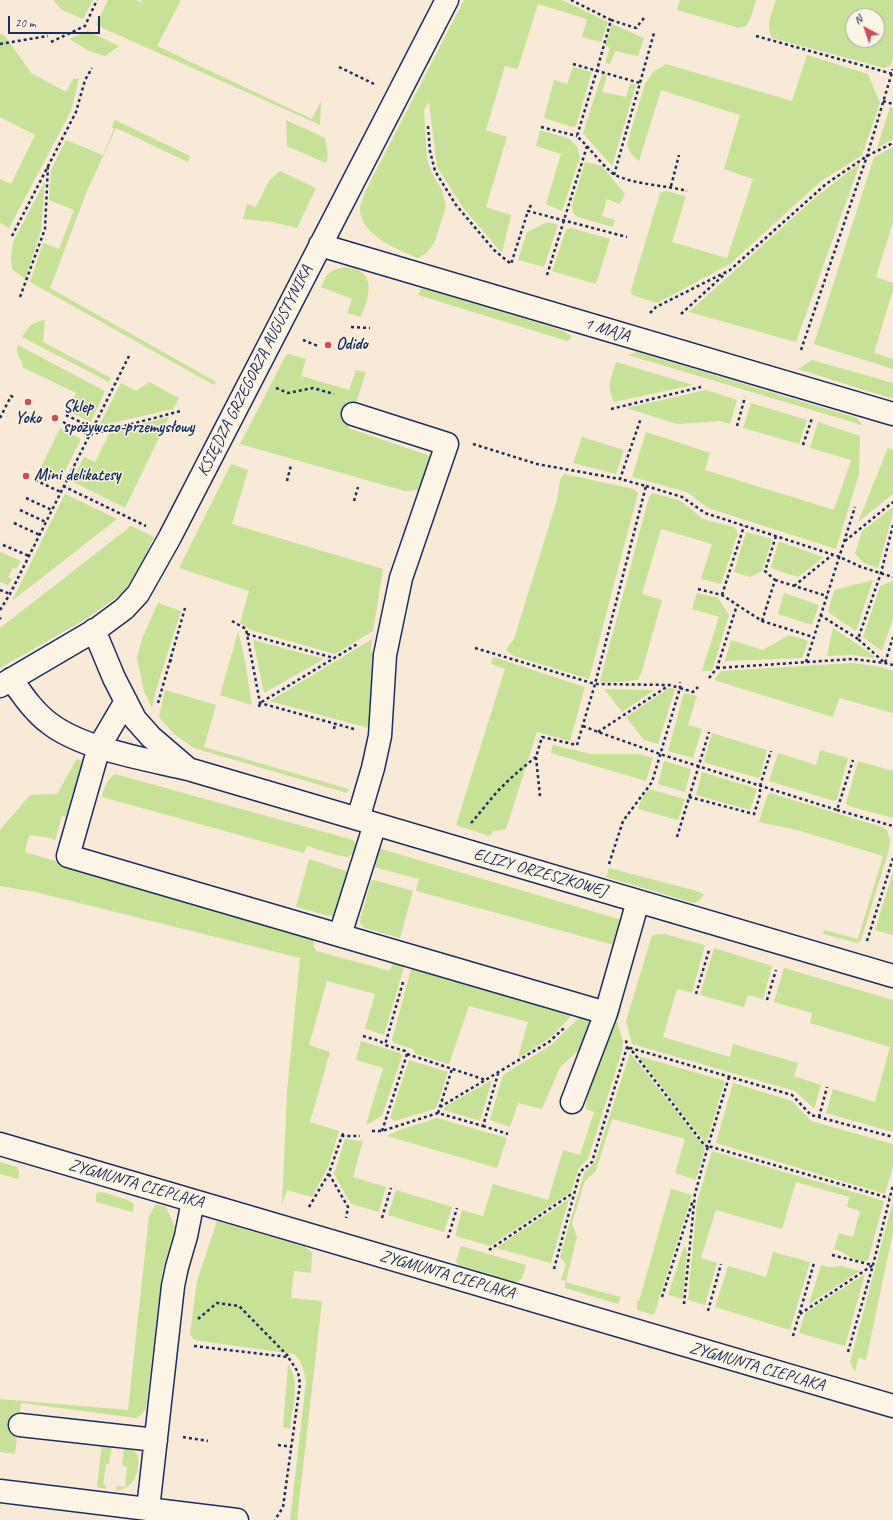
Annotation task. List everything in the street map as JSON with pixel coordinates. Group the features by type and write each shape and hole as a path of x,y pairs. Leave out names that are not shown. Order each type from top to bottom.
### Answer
{"street":[{"name":"KSIĘDZA GRZEGORZA AUGUSTYNIKA","path":"5,682 94,630 124,609 145,584 447,0"},
{"name":"1 MAJA","path":"320,245 893,414"},
{"path":"340,935 366,821 372,768 380,736 385,655 401,578 447,444 353,414"},
{"name":"ELIZY ORZESZKOWEJ","path":"94,630 114,678 135,719 151,736 188,769"},
{"name":"ELIZY ORZESZKOWEJ","path":"5,682 48,722 66,735 99,747 122,754 188,769 893,976"},
{"path":"126,701 99,747 68,856 596,1010"},
{"path":"572,1102 596,1010 638,901"},
{"name":"ZYGMUNTA CIEPLAKA","path":"0,1144 893,1406"},
{"path":"148,1509 173,1286 176,1268 186,1236 193,1201"},
{"path":"20,1425 156,1440"},
{"path":"0,1491 237,1520"}],"path":[{"path":"51,42 85,26 98,0"},
{"path":"571,0 611,20 636,28 644,18"},
{"path":"577,136 611,20"},
{"path":"614,175 654,33"},
{"path":"0,44 48,36"},
{"path":"756,36 892,74"},
{"path":"573,64 640,82"},
{"path":"339,67 374,84"},
{"path":"12,236 76,112 85,80 92,68"},
{"path":"801,350 867,156 893,68"},
{"path":"883,101 893,104"},
{"path":"428,126 430,151 435,171 456,205 494,250 511,264 531,205"},
{"path":"541,127 577,136 614,175 642,184 671,186 687,191"},
{"path":"681,314 826,184 867,156 893,143"},
{"path":"547,275 587,146"},
{"path":"671,186 679,156"},
{"path":"20,297 45,229 48,165"},
{"path":"528,211 627,237"},
{"path":"626,336 656,307 730,270"},
{"path":"352,327 370,328"},
{"path":"303,340 318,346"},
{"path":"0,610 10,594 40,535 129,356"},
{"path":"611,409 706,386"},
{"path":"274,388 288,393 312,388 337,395 348,404 353,414"},
{"path":"0,418 11,396 15,398"},
{"path":"737,426 745,397"},
{"path":"63,422 89,435 181,411"},
{"path":"66,415 93,428"},
{"path":"803,446 812,417"},
{"path":"620,479 641,418"},
{"path":"447,444 460,441 537,464 620,479 646,486 682,497 705,513 840,557 861,567 893,577"},
{"path":"287,481 291,465"},
{"path":"35,480 61,492"},
{"path":"64,486 151,528"},
{"path":"540,796 536,757 542,737 577,745 595,684 646,486"},
{"path":"354,501 358,487"},
{"path":"26,498 52,510"},
{"path":"845,541 893,502"},
{"path":"806,662 855,507"},
{"path":"20,510 46,522"},
{"path":"14,523 40,535"},
{"path":"858,639 881,573 893,525"},
{"path":"722,595 744,526"},
{"path":"776,536 765,571 775,580 827,596"},
{"path":"3,545 29,556"},
{"path":"794,586 832,555"},
{"path":"762,621 775,580"},
{"path":"698,589 722,595 762,621 813,637"},
{"path":"0,590 10,594"},
{"path":"709,678 717,668 737,604"},
{"path":"157,705 185,608"},
{"path":"820,615 858,639 885,663"},
{"path":"232,621 246,629 260,703 259,707"},
{"path":"260,703 392,624"},
{"path":"247,634 334,658"},
{"path":"885,663 893,637"},
{"path":"475,648 595,684 669,685 693,692 698,687"},
{"path":"717,668 853,659 893,665"},
{"path":"169,660 173,661"},
{"path":"600,890 623,821 652,782 680,688 680,682"},
{"path":"598,732 669,685"},
{"path":"260,703 380,736"},
{"path":"334,729 336,724"},
{"path":"583,726 698,766 893,826"},
{"path":"676,837 709,732"},
{"path":"689,797 754,814 760,795 760,786 771,751"},
{"path":"446,845 475,819 496,793 515,774 536,757"},
{"path":"837,810 853,760"},
{"path":"859,966 893,858"},
{"path":"696,994 717,924"},
{"path":"768,1000 784,944"},
{"path":"385,1045 411,956"},
{"path":"440,1107 549,1042 596,1010"},
{"path":"363,1036 380,1041 385,1045 405,1050 407,1054 487,1080"},
{"path":"889,1198 705,1146 633,1052 627,1047 792,1095 811,1115 893,1137"},
{"path":"382,1131 407,1054"},
{"path":"438,1113 452,1069"},
{"path":"484,1126 498,1073"},
{"path":"662,1297 695,1194 729,1077"},
{"path":"819,1117 827,1087"},
{"path":"372,1131 382,1131 438,1113 508,1134"},
{"path":"307,1212 329,1173 344,1132"},
{"path":"342,1136 360,1136"},
{"path":"329,1173 348,1207"},
{"path":"848,1352 873,1265 893,1185"},
{"path":"382,1218 391,1188"},
{"path":"489,1250 574,1192"},
{"path":"684,1304 695,1194"},
{"path":"448,1238 457,1208"},
{"path":"832,1255 873,1265"},
{"path":"794,1336 814,1263"},
{"path":"708,1310 721,1264"},
{"path":"800,1314 873,1265"},
{"path":"167,1342 217,1303 239,1306 288,1357 298,1372 300,1384 283,1507 275,1520"},
{"path":"167,1342 288,1357"},
{"path":"182,1437 208,1441"},
{"path":"278,1445 292,1447"}],"green space":[{"path":"53,0 93,0 83,19 62,10"},
{"path":"108,0 136,0 141,2 142,0 181,0 157,46 312,119 321,101 320,125 96,25"},
{"path":"464,0 562,0 608,22 601,42 582,37 587,19 538,4 518,68 505,66 486,130 507,137 486,207 511,215 502,253 464,209 437,167 429,102 424,110 427,159 432,173 442,190 446,206 435,241 427,253 418,258 390,245 372,233 365,225 361,217 360,207 365,192"},
{"path":"680,0 756,0 751,17 746,26 739,28 677,10"},
{"path":"776,0 893,0 893,59 891,65 884,68 772,38 769,28 771,14"},
{"path":"612,24 644,38 638,56 615,51 610,64 605,63 610,48 605,45"},
{"path":"88,31 119,46 105,56 89,51 69,39"},
{"path":"0,33 5,36 31,73 66,92 73,79 79,79 71,111 9,228 0,223 0,179 11,184 35,135 0,117"},
{"path":"807,55 868,74 880,103 862,155 820,182 730,264 657,303 632,295 631,290 660,193 666,191 686,196 672,242 727,258 753,179 724,169 740,115 661,90 639,161 631,154 627,144 645,84 653,72 666,64 792,101"},
{"path":"573,67 592,72 576,126 572,127 544,118 554,80 567,84"},
{"path":"602,74 607,76 602,92 626,97 630,83 636,85 612,166 583,133"},
{"path":"890,107 893,108 893,139 877,148"},
{"path":"115,120 190,156 188,162 116,128 87,191 50,288 216,382 214,385 30,282 43,243 59,249 74,210 49,200 51,170 66,140 103,155 114,129 112,127"},
{"path":"286,120 325,138 328,156 326,163 287,146"},
{"path":"540,130 570,139 577,147 580,157 562,211 546,204 561,154 536,146"},
{"path":"893,147 893,222 876,277 893,283 893,290 874,353 893,359 893,369 814,344 874,157"},
{"path":"585,162 602,166 625,194 620,204 607,199 602,216 615,220 613,227 577,217 573,213 572,206"},
{"path":"860,163 796,342 689,312 817,196"},
{"path":"280,171 316,188 297,228 273,222 243,219 247,204 256,207 269,181"},
{"path":"45,181 41,231 25,279 12,269 11,257 13,242"},
{"path":"548,222 558,225 544,267 518,260 527,232"},
{"path":"571,228 610,239 596,284 552,271 565,233 567,229"},
{"path":"346,267 358,270 364,274 369,286 367,299 361,317 347,313 352,299 321,287 325,278 330,272"},
{"path":"422,288 561,330 572,336 567,341 418,295"},
{"path":"45,320 43,342 111,378 109,382 22,337 31,325"},
{"path":"18,345 105,391 91,422 68,411 76,393 22,367 23,363 17,352"},
{"path":"637,352 857,418 862,425 628,355"},
{"path":"289,354 306,359 301,376 349,390 356,370 366,372 348,428 433,457 423,485 418,490 405,491 240,444 286,355"},
{"path":"812,360 893,383 893,399 798,369"},
{"path":"616,362 693,385 614,402 610,391 610,382"},
{"path":"149,382 179,398 173,409 99,426 121,383 136,391"},
{"path":"706,390 737,400 730,424 721,421 677,424 626,408"},
{"path":"751,403 807,420 799,444 743,428"},
{"path":"169,417 125,508 71,481 84,457 95,462 110,432"},
{"path":"818,422 860,436 859,474 836,549 708,508 687,492 632,477 646,432 710,453 705,470 834,510 851,460 810,448"},
{"path":"60,428 81,439 61,479 40,469"},
{"path":"582,437 624,450 616,474 573,463"},
{"path":"888,448 893,450 893,494 858,522"},
{"path":"231,464 248,470 232,524 383,569 373,631 335,654 251,630 240,623 249,591 179,568"},
{"path":"564,474 634,489 638,493 589,679 514,656 506,650 514,639 557,500 560,480"},
{"path":"653,493 681,501 703,519 734,527 738,533 721,584 701,579 712,544 661,529 642,594 662,600 642,671 638,680 606,683 600,681 649,497"},
{"path":"65,494 117,519 12,601"},
{"path":"893,507 893,513 878,568 864,563 855,554 862,531"},
{"path":"131,526 154,537 141,565 125,591 84,620 0,668 0,628"},
{"path":"746,532 772,539 762,571 750,577 734,572"},
{"path":"780,542 824,557 798,577 773,569 771,567 778,543"},
{"path":"0,552 21,561 16,569 13,568 8,577 12,579 8,585 0,582"},
{"path":"873,580 856,631 828,612 834,590"},
{"path":"893,581 893,619 882,651 863,637 880,586"},
{"path":"697,593 718,598 729,615 712,671 702,671 719,617 692,609"},
{"path":"784,593 819,605 812,625 778,614"},
{"path":"158,603 181,611 156,690 152,708 144,691 137,658 142,639"},
{"path":"833,628 876,658 852,655 827,656"},
{"path":"238,632 243,650 252,705 220,695"},
{"path":"789,635 808,641 802,658 725,661 731,640 763,650"},
{"path":"372,639 371,651 377,659 372,729 270,701"},
{"path":"253,640 324,659 264,693"},
{"path":"493,657 585,687 570,741 537,732 506,829 494,831 489,836 456,825 505,669 491,664"},
{"path":"852,663 881,667 893,671 893,713 839,698 833,717 714,680 721,671"},
{"path":"669,688 675,689 658,744 644,740 626,717"},
{"path":"604,689 654,690 622,712"},
{"path":"165,690 216,705 204,747 349,789 347,793 194,748 174,734 159,717"},
{"path":"684,693 697,696 688,725 702,729 693,758 668,751"},
{"path":"712,733 767,750 760,777 758,778 706,763 704,761"},
{"path":"553,745 591,754 640,754 653,758 646,781 551,753"},
{"path":"820,750 848,758 837,799 834,801 769,781 778,753 816,765"},
{"path":"77,759 87,763 73,819 62,816 55,840 46,837 29,835 25,852 59,862 64,866 309,936 313,938 316,951 390,971 394,959 405,963 384,1035 365,1029 375,994 327,981 309,1045 330,1052 310,1122 339,1131 328,1167 312,1197 287,1190 282,1204 287,1092 300,958 35,892 0,886 0,830 30,795 57,794"},
{"path":"664,761 691,769 685,792 658,784"},
{"path":"858,761 893,771 893,818 848,806 846,803"},
{"path":"702,772 757,789 750,810 696,795"},
{"path":"115,774 353,840 357,845 357,851 348,857 307,846 304,853 102,797 106,784"},
{"path":"649,789 685,799 678,820 638,809 641,800"},
{"path":"770,793 882,827 887,830 890,840 888,853 861,940 858,943 823,934 824,930 858,939 883,856 797,830 759,822 767,796"},
{"path":"378,848 625,921 617,946 416,891 419,879 377,868 373,864"},
{"path":"309,859 349,872 337,918 296,907"},
{"path":"609,868 704,894 699,901 693,903 606,877"},
{"path":"893,872 893,935 875,930"},
{"path":"374,880 413,891 400,938 364,928 361,925 360,920 371,881"},
{"path":"664,934 705,945 692,993 677,989 663,1037 730,1057 733,1044 798,1063 794,1076 821,1085 814,1109 795,1091 632,1044 626,1021 652,936"},
{"path":"714,948 772,966 763,999 748,995 744,1007 700,995"},
{"path":"412,966 577,1010 550,1038 518,1058 528,1022 469,1006 449,1064 416,1054 413,1049 394,1043 392,1040"},
{"path":"784,968 893,1000 893,1132 826,1113 833,1089 875,1102 890,1047 810,1023 812,1013 774,1002"},
{"path":"622,1009 617,1021 623,1042 622,1051 588,1159 579,1168 571,1192 490,1246 455,1236 462,1210 483,1216 493,1184 548,1200 563,1150 580,1155 594,1112 586,1109 587,1096 611,1023"},
{"path":"584,1013 594,1020 588,1042 560,1067 542,1109 518,1103 510,1127 490,1120 503,1075 551,1045"},
{"path":"361,1041 400,1053 402,1056 382,1116 366,1125 383,1068 356,1060"},
{"path":"630,1053 705,1148 696,1180 675,1173 685,1139 612,1119 596,1171 585,1181 572,1223 577,1237 566,1281 561,1280 566,1264 560,1257 584,1173 595,1162"},
{"path":"638,1056 725,1081 706,1144"},
{"path":"409,1060 448,1072 437,1106 434,1109 395,1121 390,1118"},
{"path":"492,1080 480,1121 444,1110 444,1107"},
{"path":"733,1083 792,1101 811,1121 893,1144 893,1166 885,1194 716,1143"},
{"path":"437,1118 507,1138 497,1168 387,1136 399,1130"},
{"path":"345,1139 363,1141 353,1177 386,1187 379,1212 351,1204 334,1174"},
{"path":"712,1151 884,1201 868,1260 859,1261 834,1249 839,1233 853,1237 860,1211 847,1207 849,1197 796,1182 782,1229 716,1210 701,1258 717,1263 705,1305 688,1300 697,1202"},
{"path":"0,1162 17,1167 19,1171 18,1179 0,1174"},
{"path":"671,1189 692,1195 654,1315 637,1310 637,1301 639,1301"},
{"path":"396,1190 452,1207 444,1232 388,1215"},
{"path":"102,1192 128,1200 134,1204 133,1212 96,1202 96,1193"},
{"path":"569,1199 551,1263 496,1248"},
{"path":"893,1201 893,1232 866,1360 858,1358 855,1372 850,1362"},
{"path":"156,1204 166,1207 175,1227 162,1273 146,1408 142,1414 136,1418 21,1403 15,1454 0,1452 0,1399 128,1410 149,1216"},
{"path":"217,1221 305,1247 312,1253 311,1273 294,1271 291,1298 322,1301 297,1520 290,1520 306,1382 301,1363 294,1354 194,1340 190,1334 197,1281"},
{"path":"461,1246 526,1265 522,1279 514,1283 459,1266 456,1261"},
{"path":"684,1246 687,1251 683,1299 668,1295"},
{"path":"773,1252 810,1262 790,1330 715,1307 728,1266 766,1277"},
{"path":"821,1265 828,1267 841,1266 860,1271 809,1304"},
{"path":"865,1274 845,1346 799,1333 805,1313"},
{"path":"565,1282 621,1297 618,1304 565,1288"},
{"path":"288,1364 292,1371 295,1387 290,1429 283,1427"},
{"path":"102,1444 112,1446 109,1464 106,1464 103,1485 106,1485 106,1489 97,1487"},
{"path":"124,1447 132,1449 136,1453 138,1456 138,1467 136,1476 132,1483 121,1490 116,1491 117,1486 125,1487 127,1467 122,1465"}],"place":[{"name":"Odido","path":"328,345"},
{"name":"Yoko","path":"28,402"},
{"name":"Sklep spożywczo-przemysłowy","path":"55,418"},
{"name":"Mini delikatesy","path":"26,476"}]}
